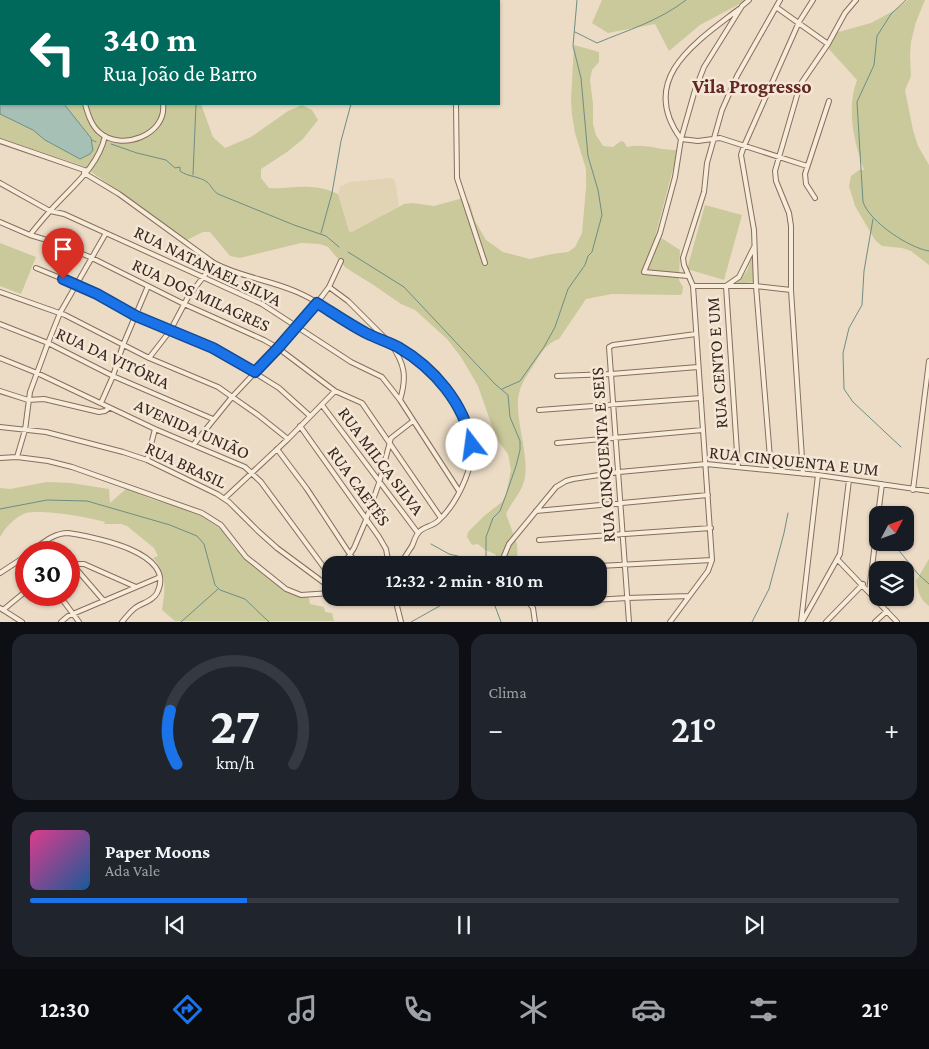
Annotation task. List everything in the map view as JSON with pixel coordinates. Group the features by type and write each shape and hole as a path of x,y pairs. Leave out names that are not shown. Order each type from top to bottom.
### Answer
{"street":[{"path":"681,139 674,127 666,103 665,96 670,78 685,52 749,0"},
{"path":"670,622 708,571 712,560 693,286 684,265 685,250 706,186 707,163 722,110 731,88 780,0"},
{"path":"771,470 756,286 753,220 742,161 744,146 798,22 813,0"},
{"path":"803,474 791,290 791,226 789,213 776,181 775,171 800,86 828,44 845,13 856,0"},
{"path":"688,276 644,272 660,233 675,177 681,139 695,90 704,67 742,6"},
{"path":"776,7 828,44"},
{"path":"815,198 806,184 805,174 829,101"},
{"path":"85,105 94,126 105,136 121,141 129,141 143,136 156,127 160,122 162,105"},
{"path":"456,105 457,178 485,263"},
{"path":"30,236 86,172 99,153 105,136"},
{"path":"681,139 698,141 720,138 807,166"},
{"path":"0,141 86,172 214,263 290,289 317,303 357,328 404,352 436,379 450,394 462,413 469,432 472,456 470,466 459,491 441,518 418,533 406,556"},
{"name":"RUA NATANAEL SILVA","path":"0,184 50,211 64,214 262,304 351,362 382,377 400,400 459,491"},
{"name":"RUA DOS MILAGRES","path":"0,222 30,236 57,243 92,258 278,348 335,391 362,403 441,518"},
{"path":"17,458 25,430 28,400 48,343 60,313 106,233"},
{"path":"726,286 739,277 755,244"},
{"path":"194,444 232,397 317,303 329,287 341,261"},
{"path":"149,358 170,331 184,304 214,263"},
{"path":"36,268 76,285 136,316 213,348 255,372 287,394 310,416"},
{"path":"101,403 148,286"},
{"path":"693,286 756,286 791,290"},
{"name":"RUA CENTO E UM","path":"726,286 738,467"},
{"path":"329,287 348,301 391,344 403,365 404,379 400,400"},
{"path":"0,292 60,313 149,358 212,384 288,439"},
{"name":"RUA DA VITÓRIA","path":"0,324 48,343 113,376 213,419"},
{"name":"RUA CINQUENTA E SEIS","path":"629,622 609,349 610,346 696,334"},
{"name":"AVENIDA UNIÃO","path":"0,358 37,372 109,408 238,463 252,471 322,561"},
{"path":"914,490 929,361"},
{"path":"557,376 611,374 698,366"},
{"path":"0,391 28,400 44,399 99,412 109,408"},
{"path":"225,498 288,439 335,391"},
{"path":"539,410 701,398"},
{"name":"RUA MILCA SILVA","path":"322,405 418,533"},
{"path":"351,555 380,483 390,442 394,436 413,421"},
{"name":"RUA CAETÉS","path":"300,426 383,543 387,556"},
{"name":"RUA BRASIL","path":"0,427 46,432 110,448 147,460 225,498 277,548 322,581"},
{"path":"147,460 155,429"},
{"path":"557,443 703,430"},
{"path":"277,449 307,489 351,555"},
{"path":"0,458 48,461 72,467 202,513 221,525 246,557 286,589 301,595 322,594"},
{"name":"RUA CINQUENTA E UM","path":"504,556 506,548 556,487 566,481 619,472 706,464 818,475 929,491"},
{"path":"802,622 818,475"},
{"path":"802,622 838,560 842,548 850,480"},
{"path":"879,506 882,484"},
{"path":"536,511 708,494"},
{"path":"539,540 711,528"},
{"path":"45,541 62,533 68,533 112,543 129,549 158,568 160,576 159,587 154,596 135,608 122,622"},
{"path":"607,566 712,560"},
{"path":"838,560 869,591"},
{"path":"0,573 15,563"},
{"path":"80,564 84,564 136,587"},
{"path":"80,575 104,601"},
{"path":"61,622 68,616 160,576"},
{"path":"826,622 863,584"},
{"path":"607,599 689,596"},
{"path":"15,599 2,609 20,621"},
{"path":"68,606 79,622"},
{"path":"398,606 401,622"},
{"path":"531,606 535,622"},
{"path":"882,606 897,622"},
{"path":"875,622 887,611"}],"shaded area":[{"path":"0,105 65,105 91,138 93,150 90,154 80,159 45,140 33,130 0,114"},
{"path":"390,178 395,180 399,206 355,232 349,231 338,194 340,187 350,182"}],"green space":[{"path":"602,0 747,0 700,25 669,51 655,24 608,33 592,23"},
{"path":"908,0 925,0 916,22 911,42 911,76 905,90 918,146 929,165 929,265 911,251 882,246 875,240 855,206 849,186 851,176 859,170 864,170 854,137 852,114 852,102 857,80 828,48 835,33 871,23 895,10"},
{"path":"574,45 599,52 599,62 592,70 590,80 593,124 596,135 603,146 613,147 621,141 627,147 640,146 678,150 655,237 663,239 680,250 679,280 683,287 682,294 680,295 612,294 586,299 559,339 545,349 527,376 521,386 518,399 519,421 526,466 525,477 520,491 506,514 517,544 518,556 496,556 478,544 472,545 467,537 468,532 502,502 506,494 511,470 508,454 499,442 478,386 461,357 447,339 415,310 401,304 345,267 328,247 320,244 301,243 240,258 230,256 210,232 203,232 187,240 83,166 0,138 0,114 33,130 45,140 80,159 90,154 93,150 91,138 65,105 201,105 213,137 225,148 251,137 288,111 302,105 312,110 318,120 303,139 261,169 261,178 269,188 314,187 338,194 349,231 352,232 404,204 413,203 434,206 463,198 470,204 475,221 486,240 503,252 530,259 568,252 575,247 582,233 586,169 575,133 572,115"},
{"path":"705,205 742,215 724,280 687,269"},
{"path":"0,243 36,257 21,294 0,286"},
{"path":"753,254 755,282 736,284 747,271"},
{"path":"47,482 71,483 109,489 110,503 127,488 151,499 194,511 222,530 243,556 285,591 307,597 310,604 324,607 325,612 332,613 334,621 175,621 162,610 164,582 161,570 153,558 158,556 154,548 127,526 121,524 104,524 105,522 77,516 33,512 26,513 15,520 0,537 0,488 10,489"},
{"path":"929,559 929,606 921,598 916,581"}],"waterway":[{"path":"502,389 520,381 544,347 555,327 568,289 592,252 602,215 598,190 588,156 581,78 573,46 577,0"},
{"path":"575,32 597,43 665,14 686,0"},
{"path":"906,0 891,14 877,36 874,65 857,102 863,202 873,218 891,233 911,245 929,251"},
{"path":"193,175 196,105"},
{"path":"321,233 332,193 341,141 351,105"},
{"path":"92,140 96,142"},
{"path":"111,144 166,160 175,168 180,167 180,171 183,173 207,182 218,194 326,236 339,247"},
{"path":"873,219 864,271 862,305 849,328 843,353 844,389 853,402 901,447"},
{"path":"348,252 404,287 495,384 508,395 510,417 520,441 520,450 500,511 493,518 486,537 486,556"},
{"path":"0,509 47,500 87,501 170,525 197,536 204,544 215,585 220,590 245,599 269,622"},
{"path":"752,622 769,589 788,513"},
{"path":"431,544 449,554 457,556"},
{"path":"899,551 929,584"},
{"path":"181,622 218,589"},
{"path":"411,622 440,606"},
{"path":"495,606 501,622"}],"district":[{"name":"Vila Progresso","path":"752,86"}],"route":[{"path":"63,279 97,294 136,316 213,348 255,372 317,303 367,334 399,348 427,370 456,403 466,422 472,445"}]}
